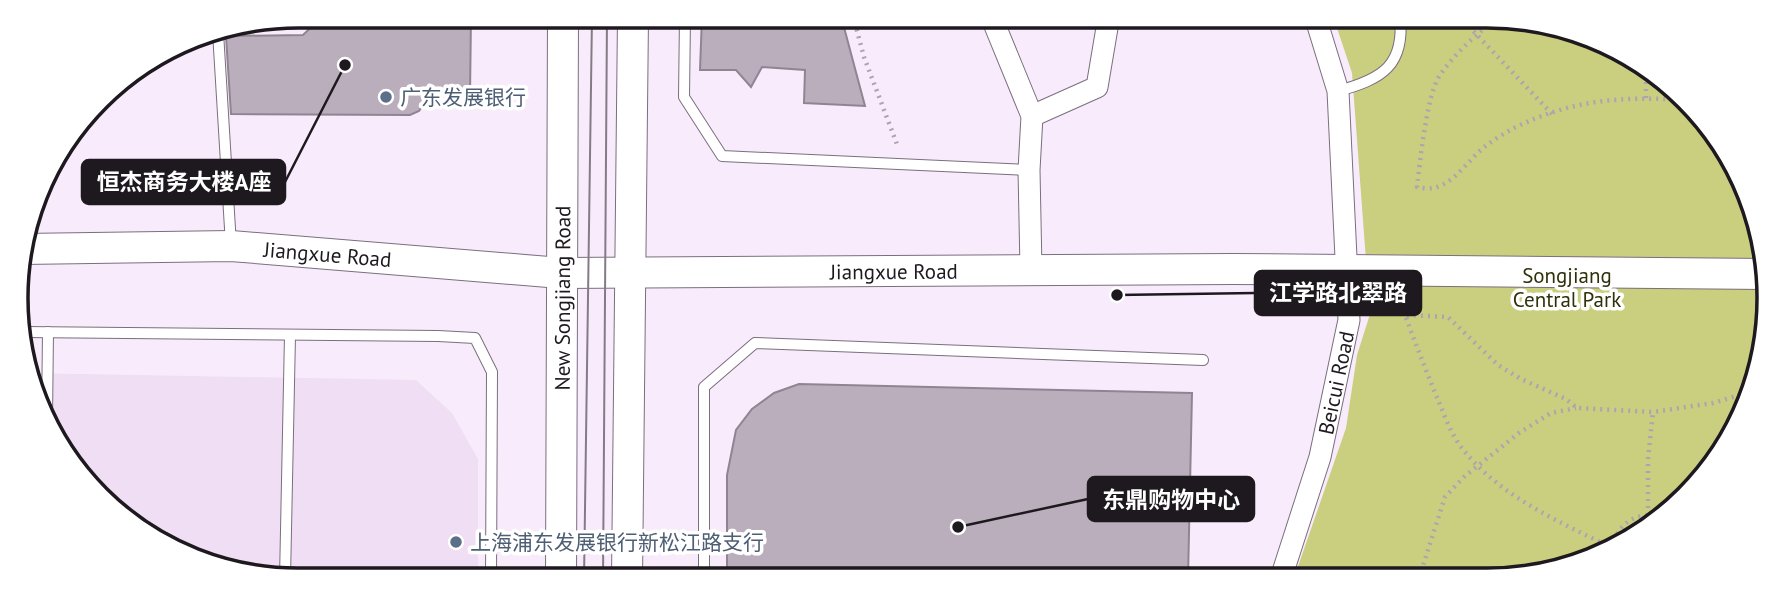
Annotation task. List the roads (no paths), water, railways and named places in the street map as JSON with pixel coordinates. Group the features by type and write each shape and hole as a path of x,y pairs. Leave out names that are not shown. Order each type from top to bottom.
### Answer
{"main road":[{"name":"New Songjiang Road","path":"561,568 564,28"},
{"path":"627,568 633,28"},
{"name":"Jiangxue Road","path":"32,249 231,246 561,272 1346,269 1756,274"}],"street":[{"path":"996,28 1032,116 1029,170 1031,269"},
{"path":"1032,116 1097,87 1107,28"},
{"name":"Beicui Road","path":"1284,568 1320,457 1349,320 1338,91 1319,28"}],"lane":[{"path":"685,28 684,97 722,156 1029,170"},
{"path":"1338,91 1367,83 1391,67 1402,37 1401,28"},
{"path":"218,40 231,246"},
{"path":"30,332 475,338 492,372 491,568"},
{"path":"47,397 48,332"},
{"path":"285,567 290,335"},
{"path":"704,568 704,387 755,343 1203,360"}],"tram line":[{"path":"584,568 592,28"},
{"path":"603,568 607,28"}],"place":[{"name":"恒杰商务大楼A座","path":"345,65"},
{"name":"广东发展银行","path":"386,97"},
{"name":"江学路北翠路","path":"1117,295"},
{"name":"东鼎购物中心","path":"958,527"},
{"name":"上海浦东发展银行新松江路支行","path":"456,542"}],"park label":[{"name":"Songjiang Central Park","path":"1567,287"}]}
